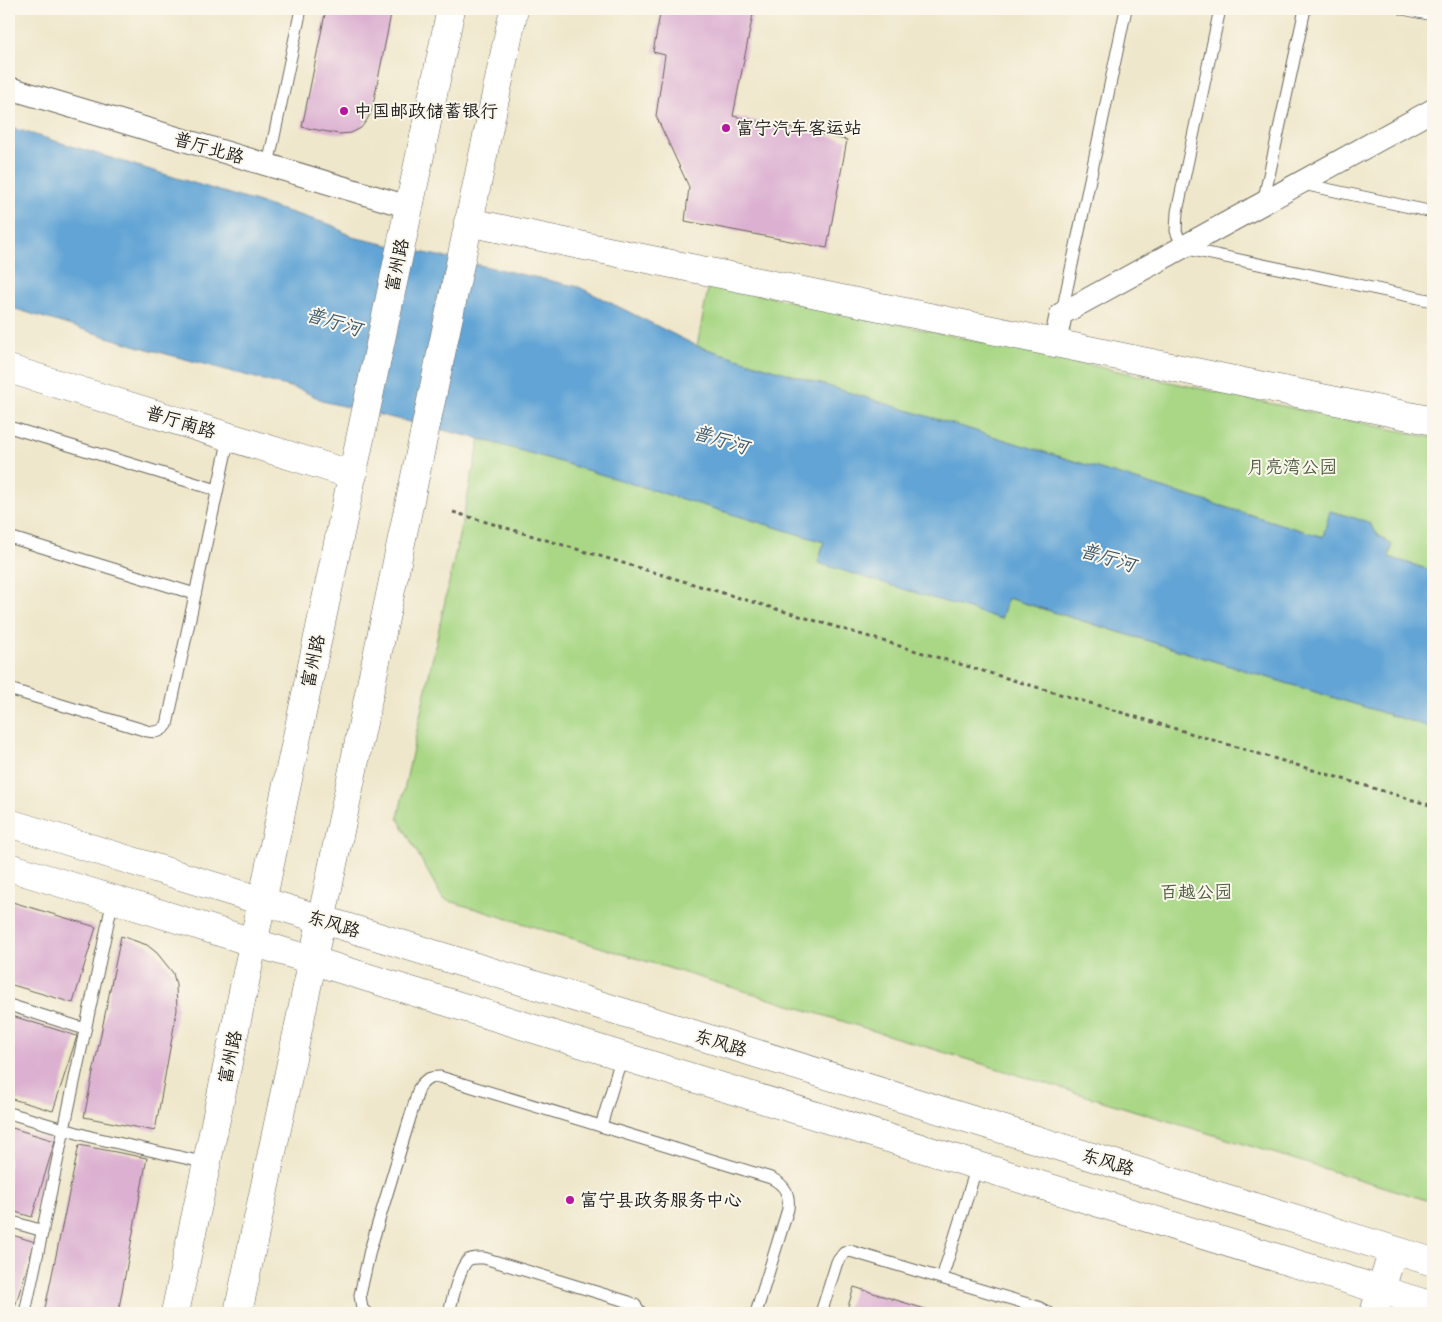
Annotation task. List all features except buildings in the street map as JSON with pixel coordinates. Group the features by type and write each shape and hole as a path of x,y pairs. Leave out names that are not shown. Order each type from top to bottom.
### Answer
{"main road":[{"name":"富州路","path":"176,1313 451,9"},
{"path":"238,1313 514,9"},
{"path":"468,222 1433,422"},
{"name":"普厅南路","path":"9,369 353,475"},
{"name":"东风路","path":"9,823 1433,1262"},
{"path":"9,867 977,1166 1377,1302 1427,1308 1433,1278"},
{"path":"1377,1302 1393,1250"}],"street":[{"name":"普厅北路","path":"9,88 409,207"},
{"path":"1055,343 1061,314 1433,110"}],"lane":[{"path":"268,165 301,9"},
{"path":"1061,314 1126,9"},
{"path":"1220,9 1177,212 1176,231 1183,248 1433,301"},
{"path":"1263,203 1305,9"},
{"path":"1403,9 1433,15"},
{"path":"1300,184 1433,212"},
{"path":"9,427 218,490"},
{"path":"9,689 147,731 162,731 167,725 169,718 229,437"},
{"path":"9,537 196,594"},
{"path":"25,1313 113,899"},
{"path":"9,1005 85,1029"},
{"path":"601,1126 622,1056"},
{"path":"367,1313 362,1309 360,1295 370,1250 420,1088 426,1079 433,1077 440,1077 601,1126 771,1178 780,1183 786,1190 789,1198 788,1209 756,1313"},
{"path":"9,1113 118,1144 208,1163"},
{"path":"942,1278 977,1166"},
{"path":"9,1221 43,1231"},
{"path":"821,1313 837,1262 844,1253 850,1251 1038,1307 1048,1313"},
{"path":"449,1313 462,1269 469,1259 476,1257 629,1302 635,1305 641,1313"}],"path":[{"path":"453,512 1433,806"}],"green space":[{"name":"月亮湾公园","path":"709,284 1433,438 1433,571 1389,557 1392,545 1379,536 1368,522 1330,511 1323,537 697,346"},
{"name":"百越公园","path":"480,439 824,542 818,562 1001,619 1007,598 1433,728 1433,1202 443,899 398,818"}],"water":[{"name":"普厅河","path":"9,127 332,225 352,237 579,287 697,346 1323,537 1330,511 1368,522 1379,536 1392,545 1389,557 1433,571 1433,728 1008,598 1001,619 818,563 824,542 547,458 480,439 326,402 301,390 140,347 9,307"}],"place":[{"name":"中国邮政储蓄银行","path":"344,111"},
{"name":"富宁汽车客运站","path":"726,128"},
{"name":"富宁县政务服务中心","path":"570,1200"}]}
